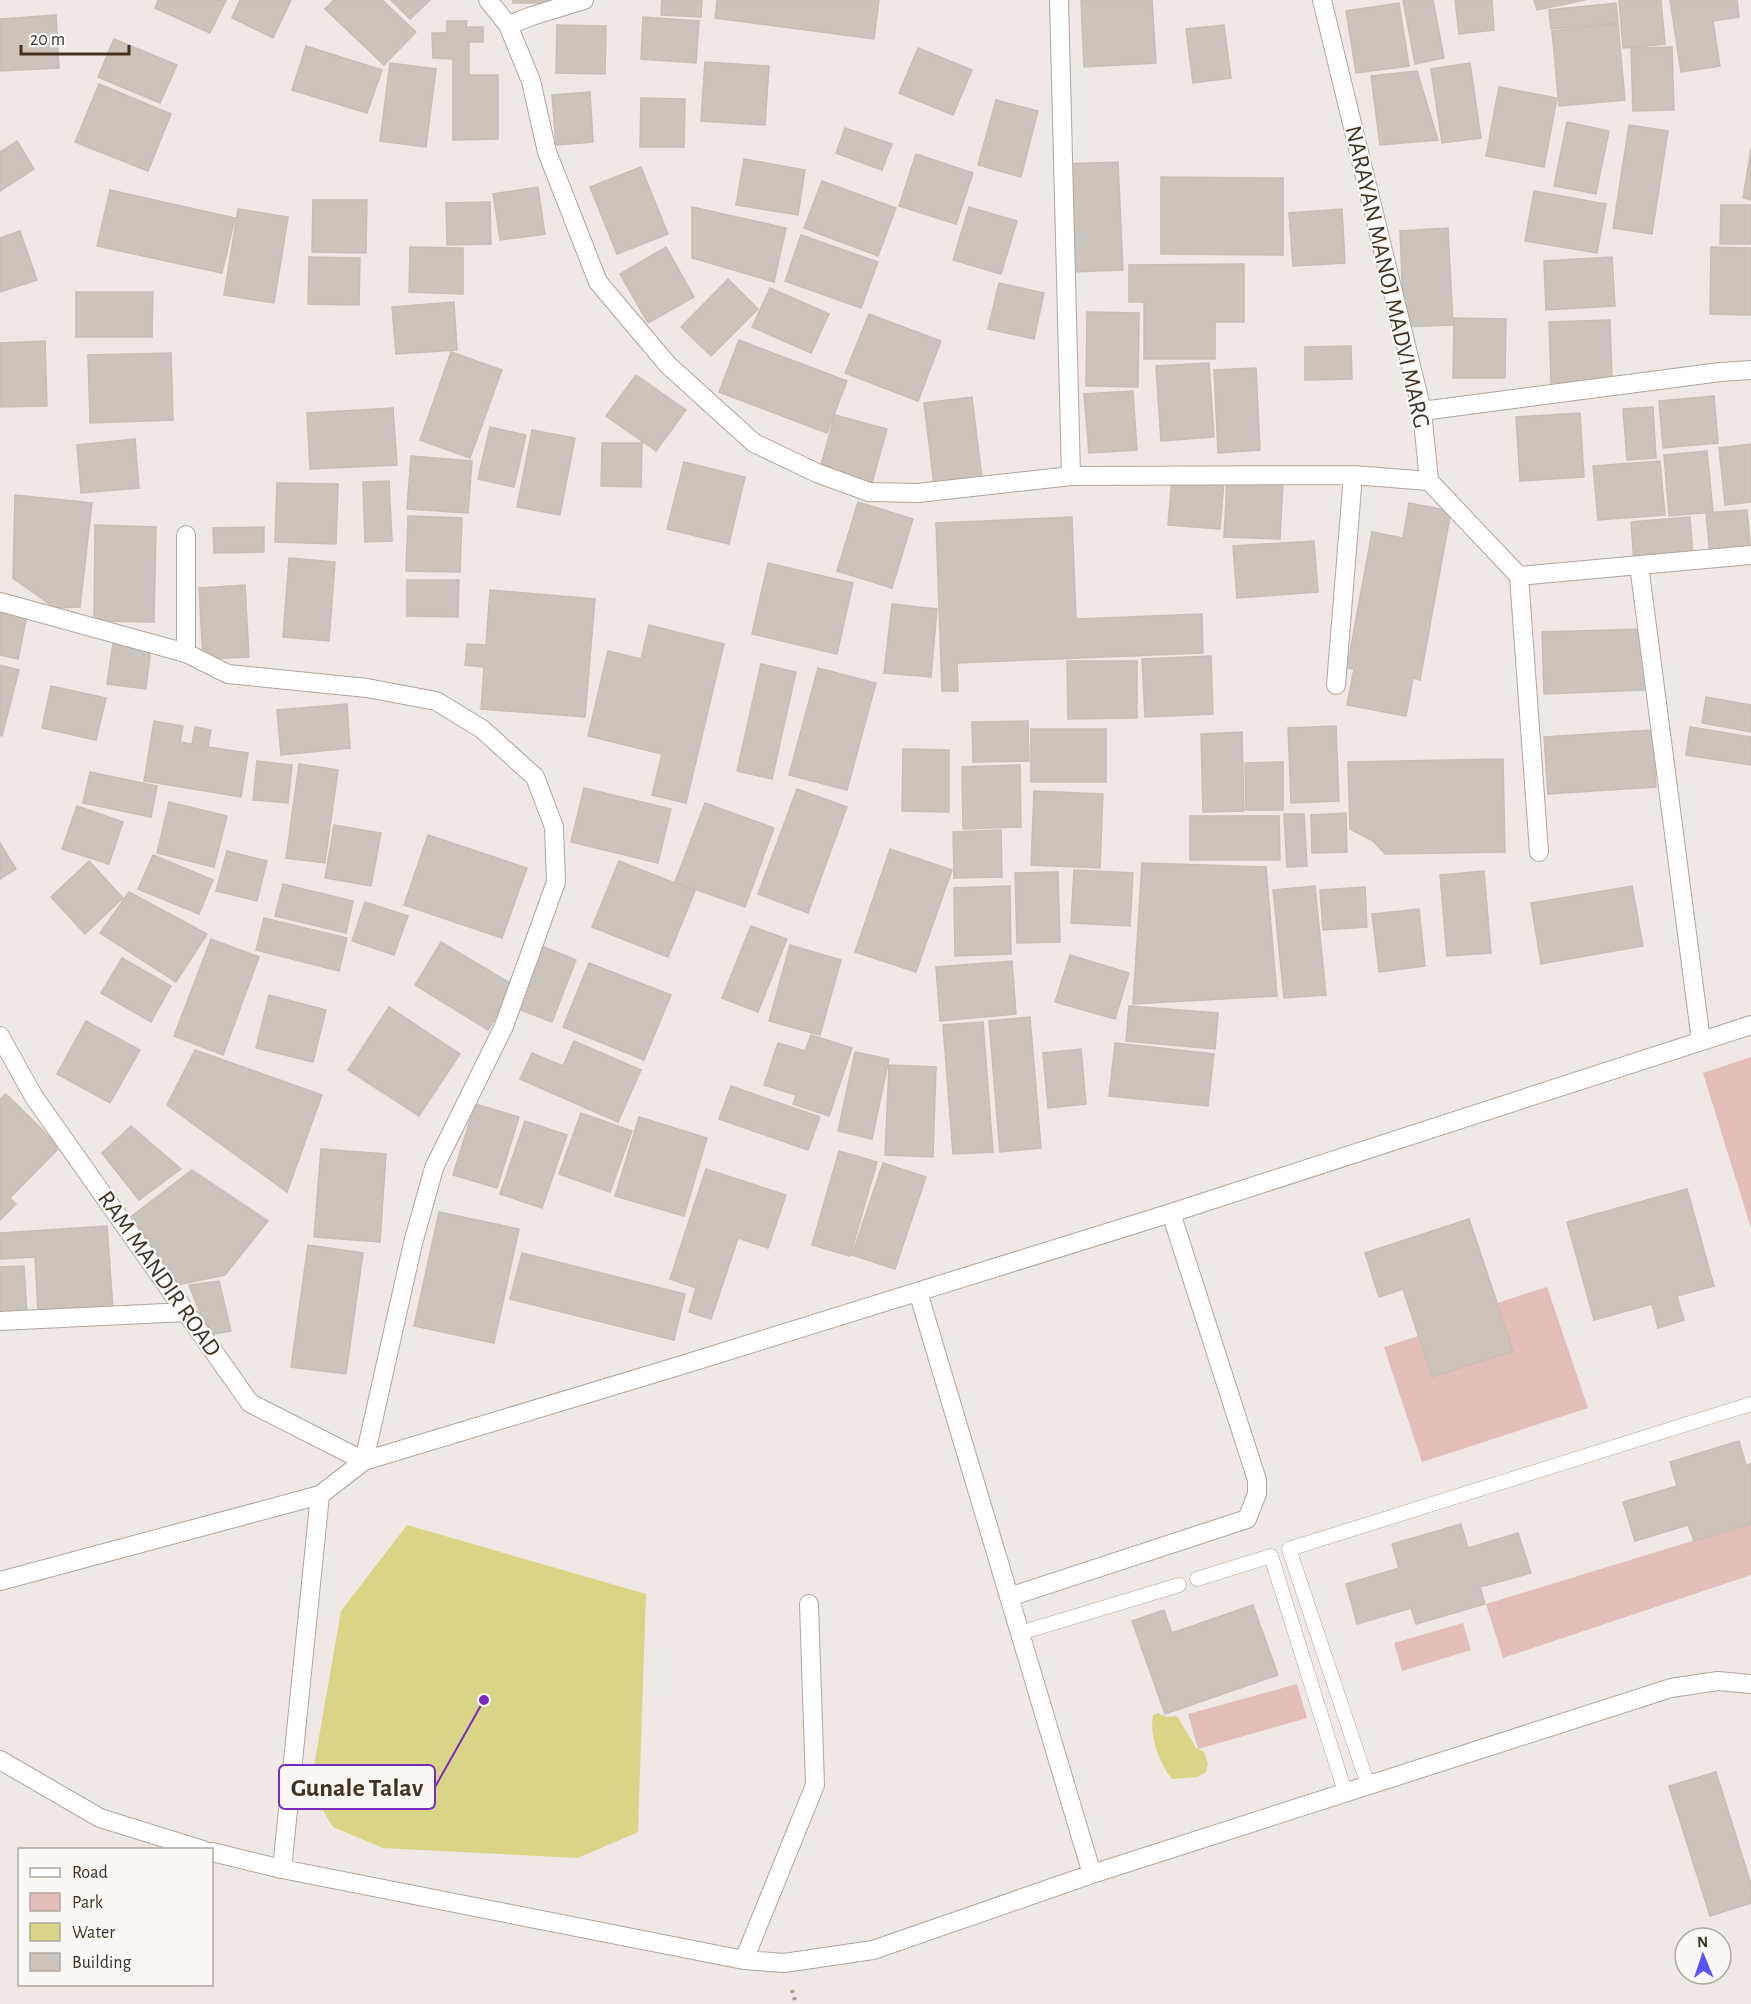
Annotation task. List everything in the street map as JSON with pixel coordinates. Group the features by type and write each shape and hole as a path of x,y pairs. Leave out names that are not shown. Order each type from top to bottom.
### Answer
{"street":[{"path":"488,0 508,25 531,81 547,152 598,282 668,365 754,444 817,473 869,492 918,492 1071,476 1353,475 1429,481 1519,576 1539,852"},
{"path":"508,25 584,0"},
{"path":"1059,0 1071,476"},
{"name":"NARAYAN MANOJ MADVI MARG","path":"1322,0 1422,411 1429,481"},
{"path":"1422,411 1720,372 1751,370"},
{"path":"1336,685 1353,475"},
{"path":"186,535 186,653"},
{"path":"1519,576 1751,555"},
{"path":"1639,565 1701,1041"},
{"path":"0,603 186,653 228,674 367,688 436,701 482,729 535,777 554,826 556,882 504,1026 434,1168 413,1243 364,1461"},
{"path":"0,1581 320,1496 364,1461 1171,1213 1751,1025"},
{"name":"RAM MANDIR ROAD","path":"0,1036 34,1097 250,1403 364,1461"},
{"path":"1009,1597 1247,1519 1257,1494 1257,1480 1171,1213"},
{"path":"918,1292 1092,1874"},
{"path":"0,1321 186,1312"},
{"path":"282,1869 320,1496"},
{"path":"744,1960 815,1785 809,1604"},
{"path":"213,1852 282,1869 744,1960 784,1963 873,1950 1092,1874 1671,1688 1718,1681 1751,1684"},
{"path":"0,1760 100,1818 196,1848"}],"lane":[{"path":"1368,1785 1289,1549 1751,1404"},
{"path":"1197,1579 1271,1556 1346,1792"},
{"path":"1020,1634 1179,1585"}],"green space":[{"path":"1751,1057 1751,1228 1703,1073"},
{"path":"1547,1287 1588,1408 1422,1462 1384,1347 1418,1336 1432,1377 1513,1351 1497,1303"},
{"path":"1751,1523 1751,1575 1503,1658 1486,1604"},
{"path":"1463,1623 1471,1650 1402,1671 1394,1643"},
{"path":"1297,1684 1307,1718 1198,1749 1188,1714"}],"water":[{"path":"407,1525 646,1594 638,1832 578,1858 383,1848 333,1827 310,1789 341,1611"},
{"path":"1158,1713 1167,1717 1177,1716 1196,1748 1204,1752 1208,1764 1206,1772 1197,1777 1172,1779 1159,1757 1152,1732 1153,1715"}],"building":[{"path":"158,0 226,0 210,33 155,8"},
{"path":"240,0 291,0 273,38 232,18"},
{"path":"334,0 382,0 416,32 384,65 325,9"},
{"path":"391,0 430,0 410,19"},
{"path":"513,0 561,0 561,3 513,3"},
{"path":"662,0 702,0 701,17 661,15"},
{"path":"717,0 879,0 874,39 715,18"},
{"path":"1081,0 1152,0 1156,63 1084,67"},
{"path":"1403,0 1433,0 1444,58 1415,64"},
{"path":"1455,0 1492,0 1494,30 1459,34"},
{"path":"1534,0 1585,0 1537,10"},
{"path":"1619,0 1661,0 1665,44 1623,48"},
{"path":"1670,0 1737,0 1739,17 1713,21 1720,66 1681,72"},
{"path":"1399,3 1409,66 1356,73 1346,11"},
{"path":"1616,3 1618,23 1551,29 1549,10"},
{"path":"56,15 59,68 0,71 0,19"},
{"path":"643,17 699,21 696,63 641,59"},
{"path":"447,21 467,21 466,27 483,27 483,42 469,42 469,75 498,75 498,139 453,140 453,59 433,58 432,33 447,33"},
{"path":"1618,24 1625,100 1559,106 1552,31"},
{"path":"557,25 606,26 605,74 556,73"},
{"path":"1224,25 1231,78 1193,83 1186,29"},
{"path":"114,39 177,65 160,103 98,77"},
{"path":"306,46 382,70 367,113 292,90"},
{"path":"1672,47 1674,110 1633,111 1631,48"},
{"path":"918,48 972,70 953,115 899,93"},
{"path":"705,62 769,66 765,125 701,121"},
{"path":"390,63 436,69 426,147 380,141"},
{"path":"1470,63 1481,138 1442,143 1431,69"},
{"path":"1417,71 1438,140 1380,145 1371,76"},
{"path":"99,84 171,114 148,171 75,142"},
{"path":"1499,87 1557,98 1544,167 1486,156"},
{"path":"590,92 593,142 556,145 552,95"},
{"path":"641,98 685,99 684,147 640,147"},
{"path":"996,100 1038,111 1021,177 978,165"},
{"path":"1567,122 1609,131 1596,194 1554,186"},
{"path":"1629,125 1668,131 1652,234 1613,228"},
{"path":"845,128 892,144 882,170 836,153"},
{"path":"17,141 34,169 0,191 0,152"},
{"path":"1751,149 1751,200 1743,198"},
{"path":"916,154 973,173 956,224 899,206"},
{"path":"744,159 805,170 798,215 736,205"},
{"path":"1118,162 1123,270 1071,272 1066,164"},
{"path":"641,167 668,234 617,254 590,187"},
{"path":"1161,177 1283,178 1283,255 1161,254"},
{"path":"822,181 896,208 878,256 804,228"},
{"path":"538,187 545,234 500,240 493,194"},
{"path":"110,190 235,218 222,273 97,246"},
{"path":"1534,191 1606,204 1597,253 1525,241"},
{"path":"313,200 367,200 366,253 312,252"},
{"path":"490,202 491,244 447,245 446,203"},
{"path":"1721,205 1751,205 1751,244 1720,244"},
{"path":"692,207 786,228 774,282 692,258"},
{"path":"969,207 1017,221 1001,274 953,260"},
{"path":"238,209 288,217 274,303 224,295"},
{"path":"1342,209 1345,263 1293,266 1289,213"},
{"path":"1448,228 1453,325 1404,327 1400,231"},
{"path":"20,231 37,280 0,292 0,238"},
{"path":"801,235 878,262 861,308 785,281"},
{"path":"410,247 463,248 463,294 409,292"},
{"path":"666,247 694,297 648,323 620,274"},
{"path":"1711,247 1751,248 1751,315 1710,314"},
{"path":"309,257 360,258 359,305 308,304"},
{"path":"1612,257 1615,306 1546,310 1544,261"},
{"path":"1244,264 1244,322 1215,322 1215,359 1144,359 1144,302 1129,302 1129,265"},
{"path":"728,279 758,309 711,356 681,327"},
{"path":"999,283 1044,293 1034,339 988,329"},
{"path":"770,288 829,314 811,353 752,327"},
{"path":"76,292 153,292 152,337 76,337"},
{"path":"454,302 457,350 396,354 392,307"},
{"path":"1087,312 1139,313 1138,387 1086,386"},
{"path":"869,314 941,341 918,401 845,373"},
{"path":"1454,318 1506,319 1505,378 1453,378"},
{"path":"1610,320 1612,380 1551,383 1549,322"},
{"path":"739,340 847,381 827,433 719,392"},
{"path":"45,341 47,406 0,407 0,343"},
{"path":"1351,346 1352,379 1305,380 1305,347"},
{"path":"451,352 502,370 470,458 420,440"},
{"path":"171,353 173,420 90,423 88,355"},
{"path":"1209,363 1214,437 1161,441 1156,366"},
{"path":"1256,368 1260,450 1218,453 1214,370"},
{"path":"636,375 686,410 656,451 606,416"},
{"path":"1133,391 1137,450 1089,453 1084,394"},
{"path":"1714,396 1718,443 1663,448 1659,401"},
{"path":"972,397 982,479 934,485 924,403"},
{"path":"1653,407 1656,458 1627,460 1623,409"},
{"path":"393,408 397,465 310,469 307,413"},
{"path":"1580,413 1584,477 1520,481 1516,417"},
{"path":"835,415 887,429 872,483 820,468"},
{"path":"490,427 526,435 514,487 478,479"},
{"path":"532,430 575,438 560,515 517,507"},
{"path":"135,439 139,488 81,493 77,445"},
{"path":"602,443 642,443 641,487 601,486"},
{"path":"1751,444 1751,502 1725,505 1719,448"},
{"path":"1707,451 1713,512 1669,516 1664,455"},
{"path":"411,456 472,461 468,513 407,509"},
{"path":"1660,461 1665,515 1598,520 1593,466"},
{"path":"684,462 745,477 729,544 667,529"},
{"path":"1172,476 1224,481 1220,529 1168,525"},
{"path":"389,481 392,541 365,542 363,482"},
{"path":"1227,481 1283,482 1280,539 1224,537"},
{"path":"277,483 338,484 336,544 275,542"},
{"path":"15,495 92,503 80,607 55,608 13,578"},
{"path":"858,502 913,519 892,588 837,571"},
{"path":"1409,503 1451,511 1420,680 1413,678 1406,716 1347,705 1354,669 1347,668 1372,532 1403,538"},
{"path":"1747,510 1751,553 1710,556 1706,513"},
{"path":"408,516 462,518 460,572 406,571"},
{"path":"1072,517 1076,619 1202,614 1203,653 957,663 958,691 942,691 936,523"},
{"path":"1690,517 1693,557 1634,563 1631,522"},
{"path":"95,525 156,527 154,622 94,621"},
{"path":"264,527 264,552 214,553 213,528"},
{"path":"1314,541 1318,592 1237,598 1233,546"},
{"path":"289,558 335,562 329,641 283,637"},
{"path":"768,563 853,583 837,654 752,634"},
{"path":"407,580 459,580 458,617 407,616"},
{"path":"245,585 249,657 203,659 199,588"},
{"path":"490,590 595,599 585,717 481,709 484,667 465,665 467,644 486,645"},
{"path":"892,604 937,609 931,677 884,673"},
{"path":"0,609 27,616 18,659 0,655"},
{"path":"649,625 724,644 686,803 652,795 662,754 588,736 608,651 641,659"},
{"path":"1642,629 1644,690 1544,694 1542,632"},
{"path":"113,643 151,647 146,689 107,684"},
{"path":"1211,656 1213,714 1145,717 1142,659"},
{"path":"1067,661 1137,661 1137,718 1068,719"},
{"path":"761,664 796,672 772,779 737,771"},
{"path":"0,665 19,670 2,736 0,735"},
{"path":"818,668 876,683 847,790 789,775"},
{"path":"51,686 106,698 96,740 42,728"},
{"path":"1706,697 1751,705 1751,732 1702,723"},
{"path":"347,704 350,748 281,755 277,710"},
{"path":"154,721 183,726 180,742 192,744 195,727 211,730 208,747 248,753 241,797 144,781"},
{"path":"1028,721 1029,761 973,762 972,722"},
{"path":"1336,726 1339,801 1291,803 1288,728"},
{"path":"1690,727 1751,737 1751,765 1686,755"},
{"path":"1031,729 1106,729 1106,782 1031,782"},
{"path":"1652,730 1656,787 1548,794 1544,737"},
{"path":"1242,732 1244,811 1203,812 1201,734"},
{"path":"903,749 949,750 949,812 902,811"},
{"path":"1503,759 1505,852 1385,854 1373,841 1350,829 1348,762"},
{"path":"257,761 292,765 288,803 253,800"},
{"path":"1283,762 1283,810 1246,810 1245,763"},
{"path":"299,764 338,770 325,863 286,858"},
{"path":"1020,765 1021,827 963,829 962,767"},
{"path":"90,772 157,786 151,817 83,803"},
{"path":"584,788 671,809 658,863 571,842"},
{"path":"797,789 847,807 808,913 758,894"},
{"path":"1034,791 1103,794 1100,868 1031,865"},
{"path":"169,802 227,816 214,867 157,853"},
{"path":"705,803 774,828 745,907 675,882"},
{"path":"77,806 123,822 109,864 62,849"},
{"path":"1346,813 1347,852 1312,853 1311,815"},
{"path":"1284,814 1304,814 1307,866 1287,867"},
{"path":"1190,816 1279,816 1280,860 1190,860"},
{"path":"334,825 381,833 371,886 325,878"},
{"path":"1001,830 1002,877 954,878 953,832"},
{"path":"428,835 527,868 502,938 404,905"},
{"path":"0,843 16,869 0,879"},
{"path":"890,849 952,870 916,972 855,952"},
{"path":"227,851 267,861 257,901 216,891"},
{"path":"153,855 213,880 199,914 138,889"},
{"path":"89,861 123,898 85,934 51,897"},
{"path":"619,861 695,891 668,957 592,927"},
{"path":"1142,863 1266,867 1277,996 1133,1004"},
{"path":"1074,870 1133,873 1130,926 1071,923"},
{"path":"1484,871 1491,953 1447,956 1440,875"},
{"path":"1058,872 1060,942 1017,943 1015,873"},
{"path":"283,884 353,901 346,933 275,916"},
{"path":"1010,886 1011,954 955,956 954,888"},
{"path":"1315,886 1326,995 1284,998 1273,890"},
{"path":"1632,886 1643,946 1541,964 1531,903"},
{"path":"1365,887 1367,927 1323,930 1320,890"},
{"path":"129,892 207,934 176,982 100,933"},
{"path":"365,902 408,916 394,955 352,941"},
{"path":"1419,909 1425,966 1379,972 1372,914"},
{"path":"264,918 347,938 339,971 256,950"},
{"path":"751,926 787,939 758,1012 722,998"},
{"path":"211,939 259,957 223,1055 174,1036"},
{"path":"441,942 515,986 488,1030 415,985"},
{"path":"539,945 576,960 552,1022 513,1007"},
{"path":"790,945 841,960 820,1035 769,1021"},
{"path":"1070,955 1129,973 1115,1019 1055,1002"},
{"path":"122,958 171,986 151,1022 101,993"},
{"path":"1012,961 1016,1014 940,1021 936,967"},
{"path":"589,963 671,995 644,1060 563,1027"},
{"path":"269,995 326,1010 313,1062 256,1048"},
{"path":"1129,1006 1218,1013 1215,1049 1126,1041"},
{"path":"389,1007 460,1054 419,1116 348,1070"},
{"path":"1030,1017 1041,1148 1000,1152 989,1021"},
{"path":"86,1021 140,1050 110,1103 57,1074"},
{"path":"983,1022 993,1152 953,1154 943,1025"},
{"path":"811,1035 852,1048 829,1116 793,1104 796,1095 764,1085 778,1043 805,1051"},
{"path":"574,1041 641,1070 618,1122 520,1079 532,1053 563,1066"},
{"path":"1115,1043 1214,1054 1208,1106 1109,1096"},
{"path":"1081,1049 1086,1104 1048,1108 1043,1053"},
{"path":"195,1050 322,1095 287,1192 167,1105"},
{"path":"855,1052 889,1059 872,1139 838,1131"},
{"path":"889,1065 936,1067 933,1157 885,1155"},
{"path":"731,1086 820,1117 808,1150 719,1119"},
{"path":"6,1094 60,1147 10,1198 16,1204 0,1220 0,1099"},
{"path":"475,1104 519,1117 497,1188 453,1175"},
{"path":"581,1113 632,1131 610,1192 559,1174"},
{"path":"639,1117 707,1138 684,1216 615,1196"},
{"path":"525,1121 567,1135 542,1208 500,1194"},
{"path":"131,1126 181,1169 139,1200 102,1153"},
{"path":"321,1149 386,1154 380,1242 314,1237"},
{"path":"839,1151 877,1162 850,1256 812,1245"},
{"path":"883,1163 926,1177 895,1269 852,1255"},
{"path":"706,1169 786,1195 768,1248 738,1238 711,1319 689,1312 696,1288 670,1279"},
{"path":"192,1170 268,1221 225,1275 177,1285 132,1216"},
{"path":"1687,1189 1714,1286 1677,1296 1684,1320 1658,1328 1652,1304 1594,1320 1567,1222"},
{"path":"439,1212 519,1229 494,1343 414,1326"},
{"path":"1469,1219 1513,1351 1432,1377 1403,1289 1379,1297 1365,1253"},
{"path":"107,1226 113,1309 38,1313 35,1257 0,1259 0,1233"},
{"path":"308,1245 363,1253 346,1374 291,1367"},
{"path":"522,1253 685,1294 674,1340 510,1299"},
{"path":"24,1266 27,1314 0,1316 0,1267"},
{"path":"219,1281 231,1331 209,1335 189,1285"},
{"path":"1739,1441 1746,1465 1751,1464 1751,1524 1694,1541 1688,1525 1635,1541 1623,1502 1677,1486 1670,1462"},
{"path":"1461,1524 1468,1548 1518,1533 1531,1573 1480,1587 1485,1604 1416,1624 1411,1608 1357,1624 1346,1584 1399,1568 1392,1544"},
{"path":"1253,1605 1278,1675 1165,1714 1132,1621 1164,1610 1172,1633"},
{"path":"1716,1772 1751,1884 1751,1903 1710,1916 1669,1786"}],"place":[{"name":"Gunale Talav","path":"484,1700"}]}
